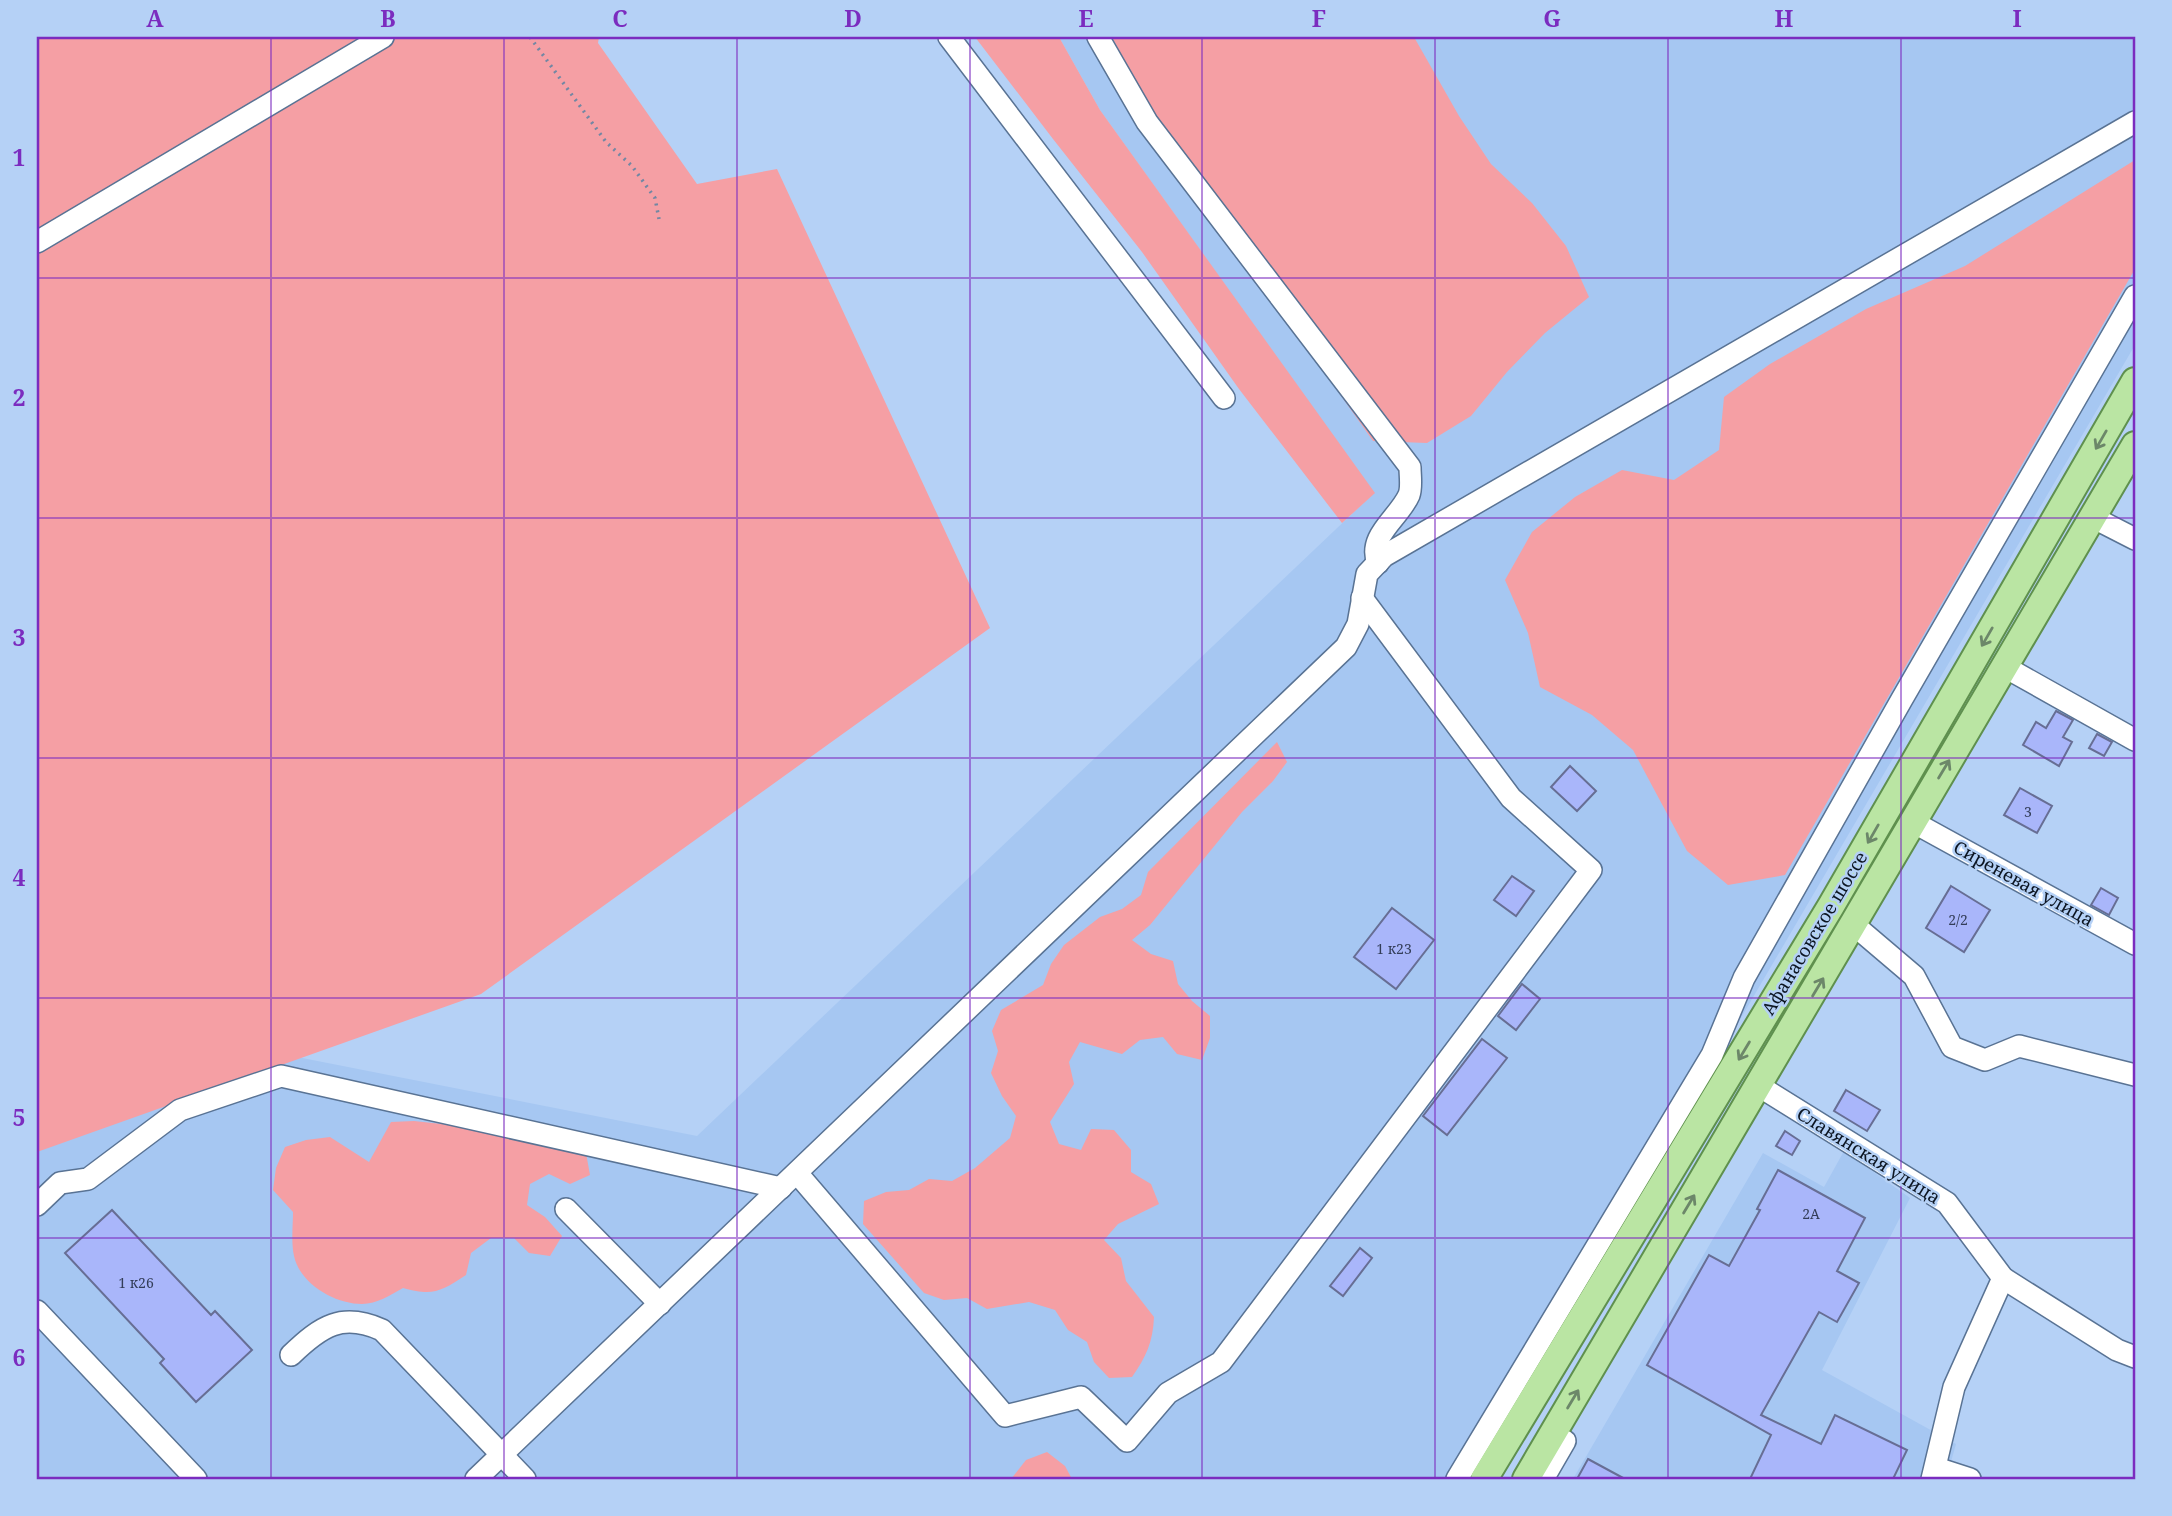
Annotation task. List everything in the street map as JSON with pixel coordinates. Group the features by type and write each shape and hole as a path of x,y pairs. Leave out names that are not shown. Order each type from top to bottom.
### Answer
{"main road":[{"name":"Афанасовское шоссе","path":"1484,1479 1831,906 2135,381"},
{"name":"Афанасовское шоссе","path":"1526,1479 2135,445"}],"street":[{"path":"37,242 383,37"},
{"path":"948,37 1224,398"},
{"path":"1098,37 1147,122 1410,467 1410,493 1377,540 1374,554 1378,563"},
{"path":"476,1479 1346,647 1358,624 1367,574 1384,556 2135,122"},
{"path":"1457,1479 1712,1055 1744,978 2135,296"},
{"path":"2092,517 2135,539"},
{"path":"37,1205 60,1183 88,1179 180,1110 281,1076 789,1181 1005,1416 1080,1397 1127,1441 1168,1393 1221,1362 1591,870 1511,798 1362,598"},
{"path":"2005,667 2135,740"},
{"name":"Сиреневая улица","path":"1913,822 2135,944"},
{"path":"1854,925 1914,976 1952,1047 1985,1060 2020,1046 2135,1075"},
{"name":"Славянская улица","path":"1759,1086 1947,1203 2003,1278 2117,1350 2135,1357"},
{"path":"566,1209 660,1304"},
{"path":"1970,1479 1934,1473 1954,1387 2003,1278"},
{"path":"37,1311 196,1479"},
{"path":"291,1355 309,1337 325,1327 343,1321 364,1321 382,1329 525,1479"},
{"path":"1544,1479 1565,1441"}],"path":[{"path":"530,37 591,123 606,142 632,166 655,198 659,219"}],"shaded area":[{"path":"37,37 599,37 598,43 697,184 777,169 990,628 481,994 37,1152"},
{"path":"975,37 1059,37 1100,110 1375,493 1342,523 1239,389 1142,252"},
{"path":"1059,37 2135,37 2135,345 1471,1479 37,1479 37,1143 282,1054 697,1136 1374,493 1100,110"},
{"path":"1112,37 1414,37 1459,116 1491,164 1532,203 1566,246 1589,297 1545,333 1507,372 1471,416 1427,443 1373,441 1174,159"},
{"path":"2135,160 2135,269 1785,875 1728,885 1687,851 1633,750 1592,715 1540,687 1528,633 1505,580 1532,532 1575,497 1622,470 1674,480 1719,450 1724,397 1770,364 1866,309 1965,266"},
{"path":"1277,742 1287,762 1273,781 1242,812 1150,925 1132,940 1151,954 1173,961 1178,984 1192,1001 1210,1016 1210,1038 1202,1060 1177,1054 1163,1037 1140,1040 1122,1054 1080,1042 1069,1062 1074,1084 1050,1122 1059,1144 1081,1150 1091,1129 1114,1130 1131,1150 1131,1172 1151,1184 1159,1204 1118,1224 1104,1240 1121,1258 1126,1281 1154,1317 1148,1349 1132,1377 1109,1378 1094,1362 1087,1342 1068,1330 1055,1310 1029,1302 987,1309 967,1298 944,1300 924,1293 863,1224 864,1201 886,1192 909,1190 929,1179 952,1181 975,1168 1010,1138 1016,1116 991,1073 998,1051 992,1031 1001,1010 1043,985 1051,964 1064,945 1100,917 1122,909 1141,895 1148,872"},
{"path":"414,1121 460,1126 586,1153 590,1175 570,1184 549,1174 530,1184 527,1205 545,1217 562,1236 550,1256 529,1253 514,1238 491,1238 471,1253 466,1275 443,1289 422,1292 403,1288 368,1304 352,1303 330,1296 311,1283 298,1266 294,1256 293,1212 273,1190 276,1168 285,1147 306,1140 330,1137 369,1162 391,1122"},
{"path":"1844,1151 1910,1198 1822,1370 1956,1444 1946,1479 1573,1479 1763,1153 1824,1187"},
{"path":"1047,1452 1065,1466 1072,1479 1011,1479 1026,1460"}],"building":[{"path":"2056,711 2073,720 2063,737 2072,742 2059,766 2023,745 2036,722 2046,728"},
{"path":"2097,734 2112,742 2104,756 2089,748"},
{"path":"1570,766 1596,791 1577,811 1551,787"},
{"path":"2020,788 2052,806 2037,833 2004,815"},
{"path":"1512,876 1534,891 1516,916 1494,900"},
{"path":"1951,886 1990,910 1964,952 1926,928"},
{"path":"2101,888 2118,898 2109,915 2091,905"},
{"path":"1392,908 1434,940 1396,989 1354,957"},
{"path":"1522,984 1540,999 1516,1030 1498,1016"},
{"path":"1482,1039 1507,1058 1447,1135 1423,1116"},
{"path":"1846,1090 1880,1110 1867,1131 1834,1111"},
{"path":"1785,1131 1800,1141 1792,1155 1776,1146"},
{"path":"1778,1170 1865,1218 1837,1271 1859,1283 1837,1322 1819,1312 1761,1415 1821,1444 1835,1415 1907,1450 1893,1479 1750,1479 1771,1435 1647,1365 1709,1255 1729,1266 1760,1210 1757,1209"},
{"path":"112,1210 211,1315 215,1311 252,1350 196,1402 160,1363 164,1359 65,1253"},
{"path":"1360,1248 1372,1258 1343,1296 1330,1286"},
{"path":"1588,1459 1625,1479 1577,1479"}]}
